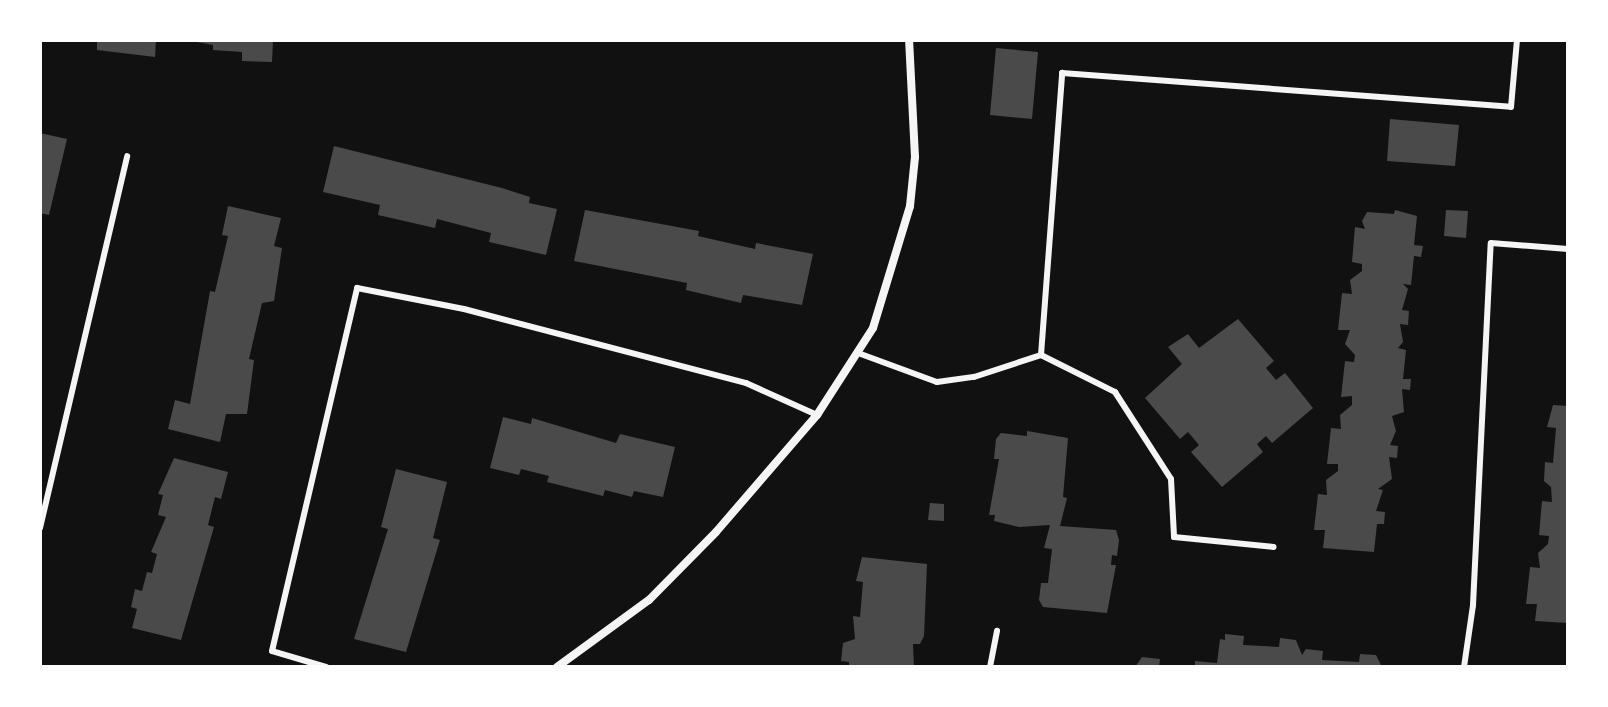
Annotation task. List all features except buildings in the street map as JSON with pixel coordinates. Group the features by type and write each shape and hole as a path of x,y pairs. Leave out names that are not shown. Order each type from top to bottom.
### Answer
{"street":[{"path":"557,667 649,600 817,415 858,353 889,284 910,206 915,157 909,40"}],"lane":[{"path":"1041,355 1062,73 1511,107 1517,40"},
{"path":"40,528 127,156"},
{"path":"1464,667 1473,605 1491,243 1568,249"},
{"path":"326,667 272,651 357,288 464,309 746,383 817,415"},
{"path":"858,353 937,382 974,377 1041,355 1115,392 1171,479 1174,537 1274,547"},
{"path":"990,667 997,631"}]}
